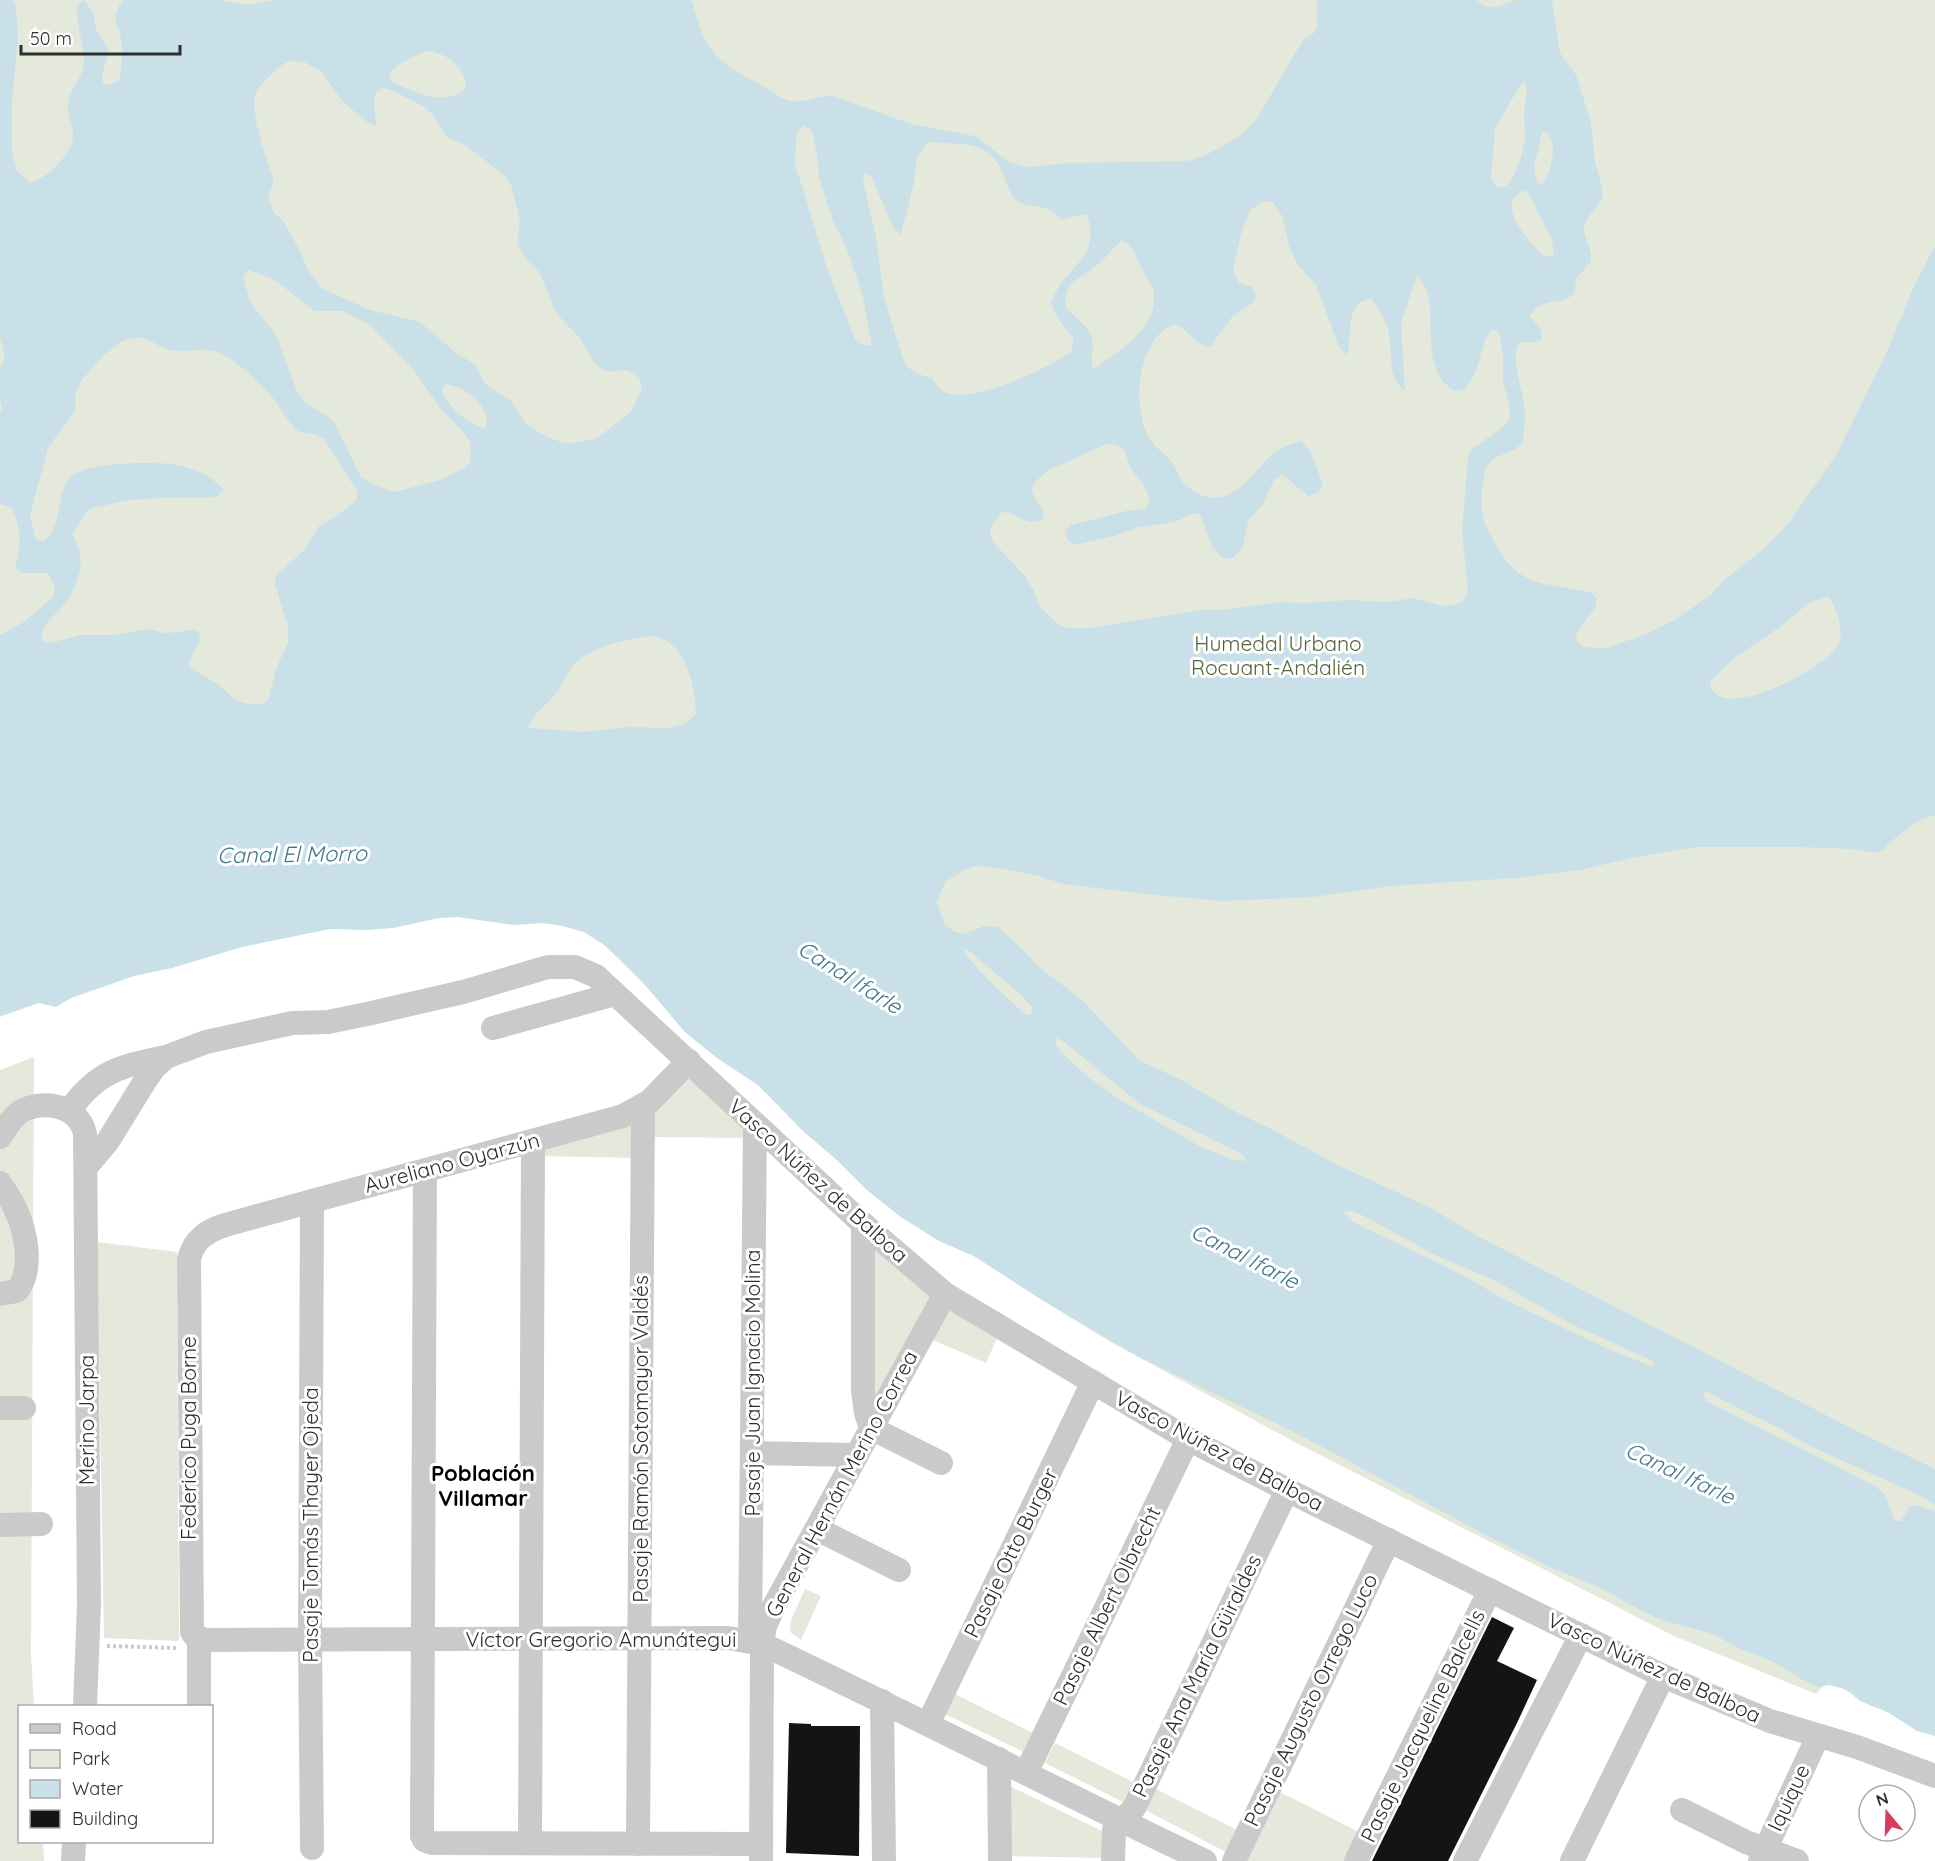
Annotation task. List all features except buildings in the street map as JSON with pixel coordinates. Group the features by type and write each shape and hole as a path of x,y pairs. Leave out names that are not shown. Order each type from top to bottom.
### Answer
{"street":[{"name":"Vasco Núñez de Balboa","path":"166,1057 206,1042 292,1023 328,1022 463,992 548,967 575,967 596,976 863,1224 945,1294 1188,1439 1663,1676 1770,1721 1857,1747 1935,1776"},
{"path":"493,1028 615,994"},
{"path":"0,1137 15,1115 28,1108 42,1106 62,1107 70,1110 87,1089 112,1070 166,1057"},
{"path":"86,1167 115,1131 154,1068 166,1057"},
{"name":"Aureliano Oyarzún","path":"200,1238 214,1229 623,1116 643,1107 689,1061"},
{"name":"Pasaje Ramón Sotomayor Valdés","path":"638,1844 643,1107"},
{"name":"Merino Jarpa","path":"70,1110 81,1121 85,1134 86,1167 88,1646 85,1705"},
{"name":"Pasaje Juan Ignacio Molina","path":"755,1124 752,1453 756,1643"},
{"path":"530,1843 533,1141"},
{"path":"424,1171 422,1639 422,1831 424,1840 432,1843 638,1844 761,1853"},
{"path":"0,1183 16,1209 25,1242 27,1266 23,1283 17,1291 0,1294"},
{"name":"Pasaje Tomás Thayer Ojeda","path":"312,1202 310,1639 312,1848"},
{"path":"863,1224 864,1402 871,1428 941,1463"},
{"name":"Federico Puga Borne","path":"200,1238 191,1251 189,1266 190,1626 199,1643 200,1705"},
{"name":"General Hernán Merino Correa","path":"761,1853 756,1643 945,1294"},
{"name":"Pasaje Otto Burger","path":"928,1724 1094,1382"},
{"path":"0,1408 24,1408"},
{"name":"Pasaje Albert Olbrecht","path":"1026,1773 1188,1439"},
{"path":"752,1453 857,1455"},
{"name":"Pasaje Ana María Güiraldes","path":"1113,1861 1114,1830 1134,1808 1287,1490"},
{"path":"0,1525 40,1524"},
{"path":"817,1529 899,1570"},
{"name":"Pasaje Augusto Orrego Luco","path":"1234,1861 1389,1540"},
{"name":"Pasaje Jacqueline Balcells","path":"1356,1861 1490,1590"},
{"path":"1465,1861 1581,1635"},
{"name":"Víctor Gregorio Amunátegui","path":"199,1643 310,1639 640,1638 728,1638 756,1643 882,1701 1205,1861"},
{"path":"1572,1861 1663,1676"},
{"path":"882,1701 884,1861"},
{"name":"Iquique","path":"1762,1855 1818,1736"},
{"path":"999,1759 1000,1861"},
{"path":"1682,1810 1746,1842 1762,1855 1797,1861"},
{"path":"73,1861 74,1843"}],"path":[{"path":"88,1646 199,1643"}],"green space":[{"name":"Humedal Urbano Rocuant-Andalién","path":"0,0 1935,0 1935,1736 1863,1702 1840,1687 1826,1685 1816,1694 1674,1636 1287,1438 1107,1340 974,1256 939,1241 901,1217 867,1190 804,1132 758,1085 717,1058 685,1032 646,986 603,944 584,932 563,926 597,919 442,913 289,928 68,992 0,1017"},
{"path":"34,1057 31,1653 34,1705 18,1705 18,1843 43,1843 44,1861 0,1861 0,1070"},
{"path":"689,1064 752,1138 645,1137 645,1107"},
{"path":"631,1117 638,1158 537,1156 537,1143"},
{"path":"865,1229 942,1294 872,1424"},
{"path":"97,1242 177,1252 179,1641 104,1638"},
{"path":"946,1296 1001,1329 986,1363 924,1336"},
{"path":"805,1589 821,1596 801,1640 790,1632 791,1620"},
{"path":"953,1693 1035,1734 1026,1753 943,1713"},
{"path":"1055,1743 1137,1784 1127,1804 1045,1763"},
{"path":"1007,1785 1106,1833 1105,1858 1009,1856"},
{"path":"1156,1789 1239,1831 1228,1853 1145,1810"},
{"path":"1280,1792 1361,1833 1346,1861 1247,1861"}],"water":[{"path":"0,0 13,0 16,6 18,39 12,102 12,153 17,171 30,183 52,170 70,148 73,133 68,105 84,62 77,6 84,0 93,13 96,29 109,51 102,75 103,83 110,85 119,80 122,46 116,12 124,0 220,0 247,5 274,0 691,0 704,37 715,54 734,70 781,97 797,101 833,96 911,124 975,136 1009,162 1026,167 1070,163 1187,161 1206,155 1240,136 1258,117 1305,38 1312,35 1317,28 1317,0 1477,0 1483,5 1493,7 1518,0 1552,0 1560,53 1576,75 1591,124 1595,162 1603,191 1602,199 1583,228 1591,261 1576,279 1574,294 1562,300 1546,303 1535,310 1530,316 1541,330 1542,339 1535,342 1520,342 1517,349 1517,368 1525,413 1523,440 1516,449 1496,458 1487,467 1481,508 1493,540 1516,571 1536,582 1592,593 1597,599 1595,608 1576,634 1577,642 1585,647 1602,649 1644,635 1676,619 1712,594 1723,581 1761,551 1790,521 1836,455 1887,352 1913,288 1935,246 1935,815 1922,819 1910,827 1889,843 1884,850 1875,853 1855,849 1796,847 1696,847 1631,858 1581,870 1516,878 1391,886 1313,897 1222,901 1063,884 1039,876 977,866 966,869 945,882 937,902 944,923 953,931 964,934 984,926 998,927 1041,969 1081,999 1139,1060 1183,1081 1238,1113 1336,1164 1431,1208 1481,1238 1935,1469 1935,1505 1921,1496 1810,1446 1706,1391 1703,1395 1706,1401 1875,1486 1885,1495 1895,1521 1901,1521 1910,1506 1916,1505 1935,1511 1935,1736 1917,1731 1889,1713 1859,1700 1851,1692 1829,1685 1820,1687 1808,1683 1772,1661 1738,1648 1713,1634 1662,1620 1601,1588 1552,1568 1493,1539 1298,1434 1137,1356 1042,1300 974,1256 939,1241 901,1217 867,1190 804,1132 758,1085 717,1058 685,1032 621,960 603,944 584,932 543,923 514,925 458,917 439,918 393,928 330,929 242,947 172,968 134,976 71,998 56,1007 39,1003 0,1016 0,635 24,622 53,597 55,588 48,573 21,573 15,567 20,545 17,522 12,508 0,504 0,414 2,408 0,369 5,357 0,338","holes":["427,51 448,58 463,74 466,88 458,94 439,98 420,94 392,82 389,74 411,57","288,61 304,62 321,71 342,101 368,123 376,126 374,101 376,93 383,88 391,90 423,106 435,117 449,138 465,145 506,177 511,185 520,220 517,244 527,260 539,272 557,314 580,338 599,368 607,372 625,370 634,373 640,379 642,388 631,412 597,438 564,443 547,437 526,424 511,401 483,381 476,365 456,353 420,322 370,310 323,289 308,271 284,222 273,211 268,194 273,186 273,178 259,134 254,108 257,90","1525,82 1527,90 1524,115 1525,139 1518,165 1509,183 1504,187 1498,186 1491,179 1495,128 1521,84","804,126 812,130 819,178 833,221 848,252 862,293 872,346 861,344 855,339 829,274 795,164 796,139 798,131","1546,132 1550,137 1553,150 1549,172 1543,184 1537,183 1534,167 1542,133","928,142 970,145 988,153 1002,171 1011,194 1021,203 1050,210 1062,220 1087,215 1090,242 1086,252 1057,290 1051,303 1058,319 1074,339 1071,352 1046,367 1009,383 956,395 944,392 932,378 913,371 904,362 884,297 876,237 863,181 865,173 872,178 894,230 901,234 914,183 917,157","1523,190 1529,195 1552,240 1554,254 1548,257 1543,256 1523,233 1513,214 1512,205 1515,197","1265,201 1273,202 1282,216 1290,249 1298,265 1316,285 1339,347 1347,355 1353,313 1362,301 1371,299 1382,314 1389,336 1394,375 1405,391 1401,323 1417,275 1428,297 1434,362 1444,383 1454,391 1465,389 1474,374 1487,336 1491,330 1499,331 1503,356 1503,382 1510,410 1509,420 1471,450 1468,458 1462,532 1468,592 1465,599 1458,604 1443,606 1413,598 1387,602 1348,600 1279,602 1223,610 1200,610 1091,628 1066,628 1040,607 1024,575 993,542 990,533 991,526 1002,512 1027,521 1043,519 1044,511 1034,497 1032,489 1036,481 1049,470 1107,444 1124,449 1130,467 1143,483 1150,500 1146,508 1071,525 1065,531 1068,540 1075,545 1114,536 1139,527 1175,522 1192,514 1200,514 1212,547 1224,559 1233,558 1243,546 1248,521 1263,504 1274,480 1282,474 1308,496 1318,493 1323,486 1312,454 1301,441 1275,452 1233,493 1210,498 1192,490 1185,484 1174,465 1152,442 1145,429 1139,395 1141,377 1145,359 1152,344 1162,332 1175,324 1204,346 1210,347 1232,317 1254,302 1256,294 1252,287 1238,282 1233,268 1243,227 1250,210","1121,241 1132,248 1153,289 1154,303 1151,315 1135,337 1093,370 1093,340 1084,325 1066,308 1065,299 1069,287","248,270 273,279 315,311 343,311 370,325 413,369 440,408 469,440 470,461 466,467 440,480 395,492 361,477 334,422 306,403 297,391 276,335 250,302 243,276","140,337 174,351 203,350 224,355 257,381 273,398 295,429 324,439 357,491 357,497 353,503 319,526 306,548 276,576 275,584 288,627 288,643 277,666 268,700 263,704 239,702 189,665 200,638 200,634 194,629 164,633 148,629 114,635 81,635 50,643 42,641 44,628 66,602 77,580 81,562 73,534 86,512 93,508 129,500 209,498 218,496 224,489 206,475 174,465 133,463 89,469 70,478 62,493 57,518 50,534 44,541 36,540 30,515 48,448 73,413 76,405 75,396 81,381 103,356 122,341","445,384 461,389 475,398 484,411 486,428 466,420 442,392","1828,597 1837,614 1840,640 1829,655 1813,667 1771,689 1730,699 1716,694 1710,682 1734,658 1780,627 1810,602","655,636 666,640 682,657 687,668 694,691 696,714 684,724 668,728 628,727 583,732 529,728 533,718 557,693 578,660 610,644","964,949 1019,993 1032,1007 1031,1015 1025,1014 980,971","1057,1038 1140,1104 1244,1155 1246,1161 1234,1160 1201,1147 1122,1101 1088,1077 1061,1052 1055,1043","1342,1211 1362,1215 1435,1255 1498,1282 1569,1323 1653,1361 1654,1367 1610,1350 1353,1222"]}],"district":[{"name":"Población Villamar","path":"483,1486"}],"water label":[{"name":"Canal El Morro","path":"292,854"},
{"name":"Canal Ifarle","path":"850,977"},
{"name":"Canal Ifarle","path":"1245,1256"},
{"name":"Canal Ifarle","path":"1680,1473"}]}
